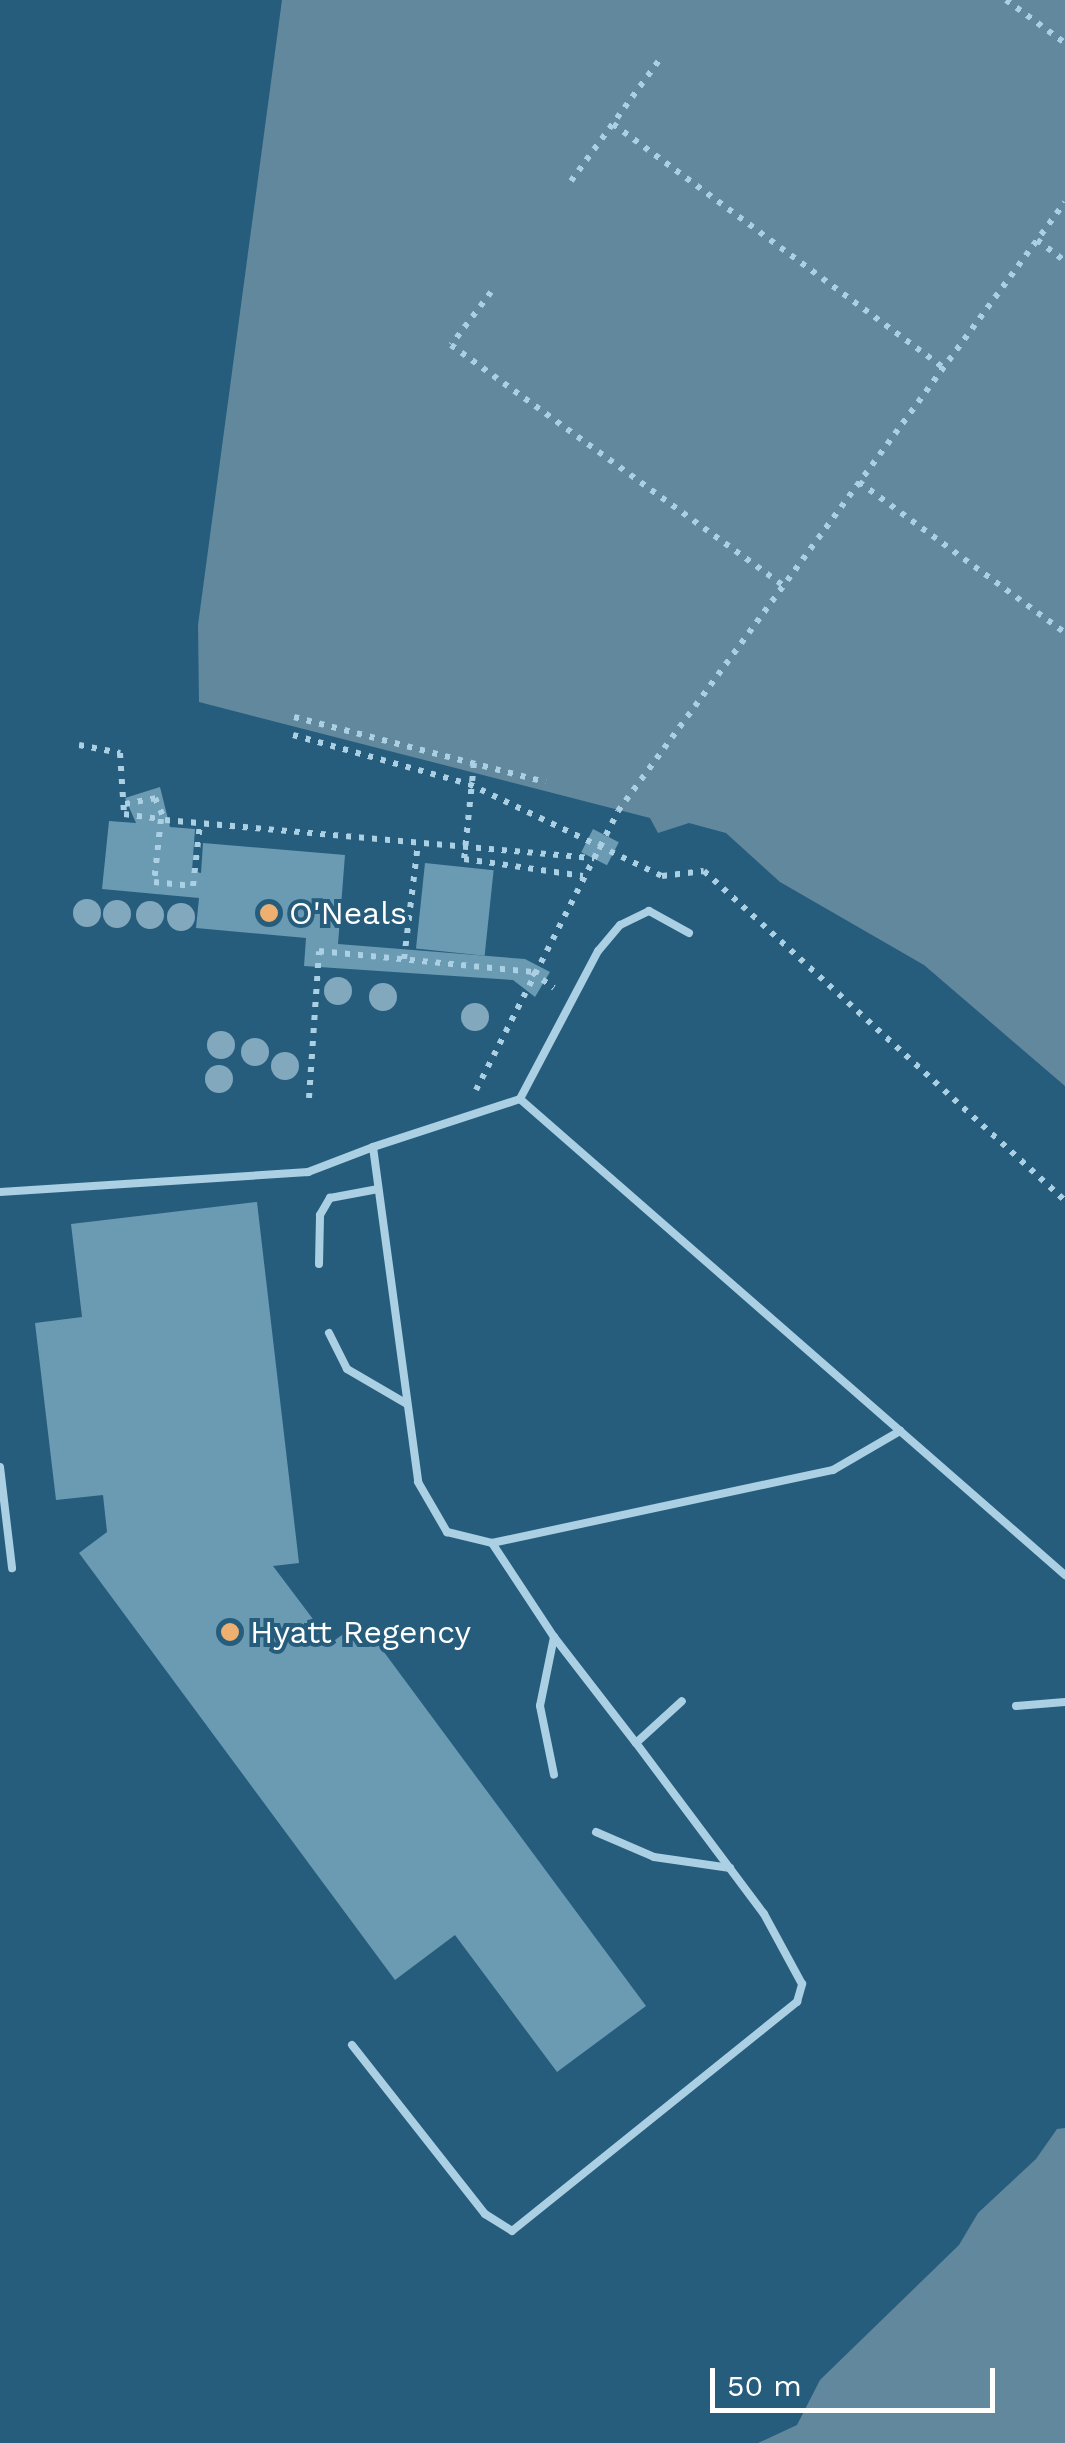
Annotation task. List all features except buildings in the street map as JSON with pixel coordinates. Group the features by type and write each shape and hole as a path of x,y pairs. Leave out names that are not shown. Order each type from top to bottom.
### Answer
{"lane":[{"path":"0,1192 308,1172 520,1099 608,935 640,913 661,914 690,934"},
{"path":"520,1099 1065,1575"},
{"path":"372,1147 418,1482 447,1532 492,1543 833,1470 900,1430"},
{"path":"320,1264 320,1215 330,1198 378,1189"},
{"path":"329,1332 347,1369 408,1405"},
{"path":"0,1467 12,1568"},
{"path":"352,2045 485,2214 512,2231 798,2002 802,1984 730,1868 554,1637 492,1543"},
{"path":"554,1637 540,1706 554,1776"},
{"path":"636,1743 682,1701"},
{"path":"1016,1706 1065,1702"},
{"path":"596,1832 654,1858 730,1868"}],"path":[{"path":"1006,0 1065,43"},
{"path":"571,181 660,59"},
{"path":"614,124 943,367"},
{"path":"475,1093 532,972 618,811 1065,202"},
{"path":"1037,240 1065,261"},
{"path":"491,292 452,345 782,585"},
{"path":"859,482 1065,633"},
{"path":"294,717 546,782"},
{"path":"294,735 469,784 662,876 696,869 723,883 1065,1201"},
{"path":"79,745 120,753 124,814 594,858"},
{"path":"474,763 464,858 583,876"},
{"path":"125,804 155,798 161,819 154,882 192,886 200,824"},
{"path":"404,959 418,844"},
{"path":"308,1098 319,951 532,972 572,1001"}],"water":[{"path":"282,0 1065,0 1065,1086 924,965 780,882 726,833 689,823 658,833 650,818 199,702 198,625"},
{"path":"1065,2128 1065,2443 758,2443 797,2425 820,2380 959,2245 978,2213 1036,2159 1057,2129"}],"place":[{"name":"O'Neals","path":"269,913"},
{"name":"Hyatt Regency","path":"230,1632"}]}
